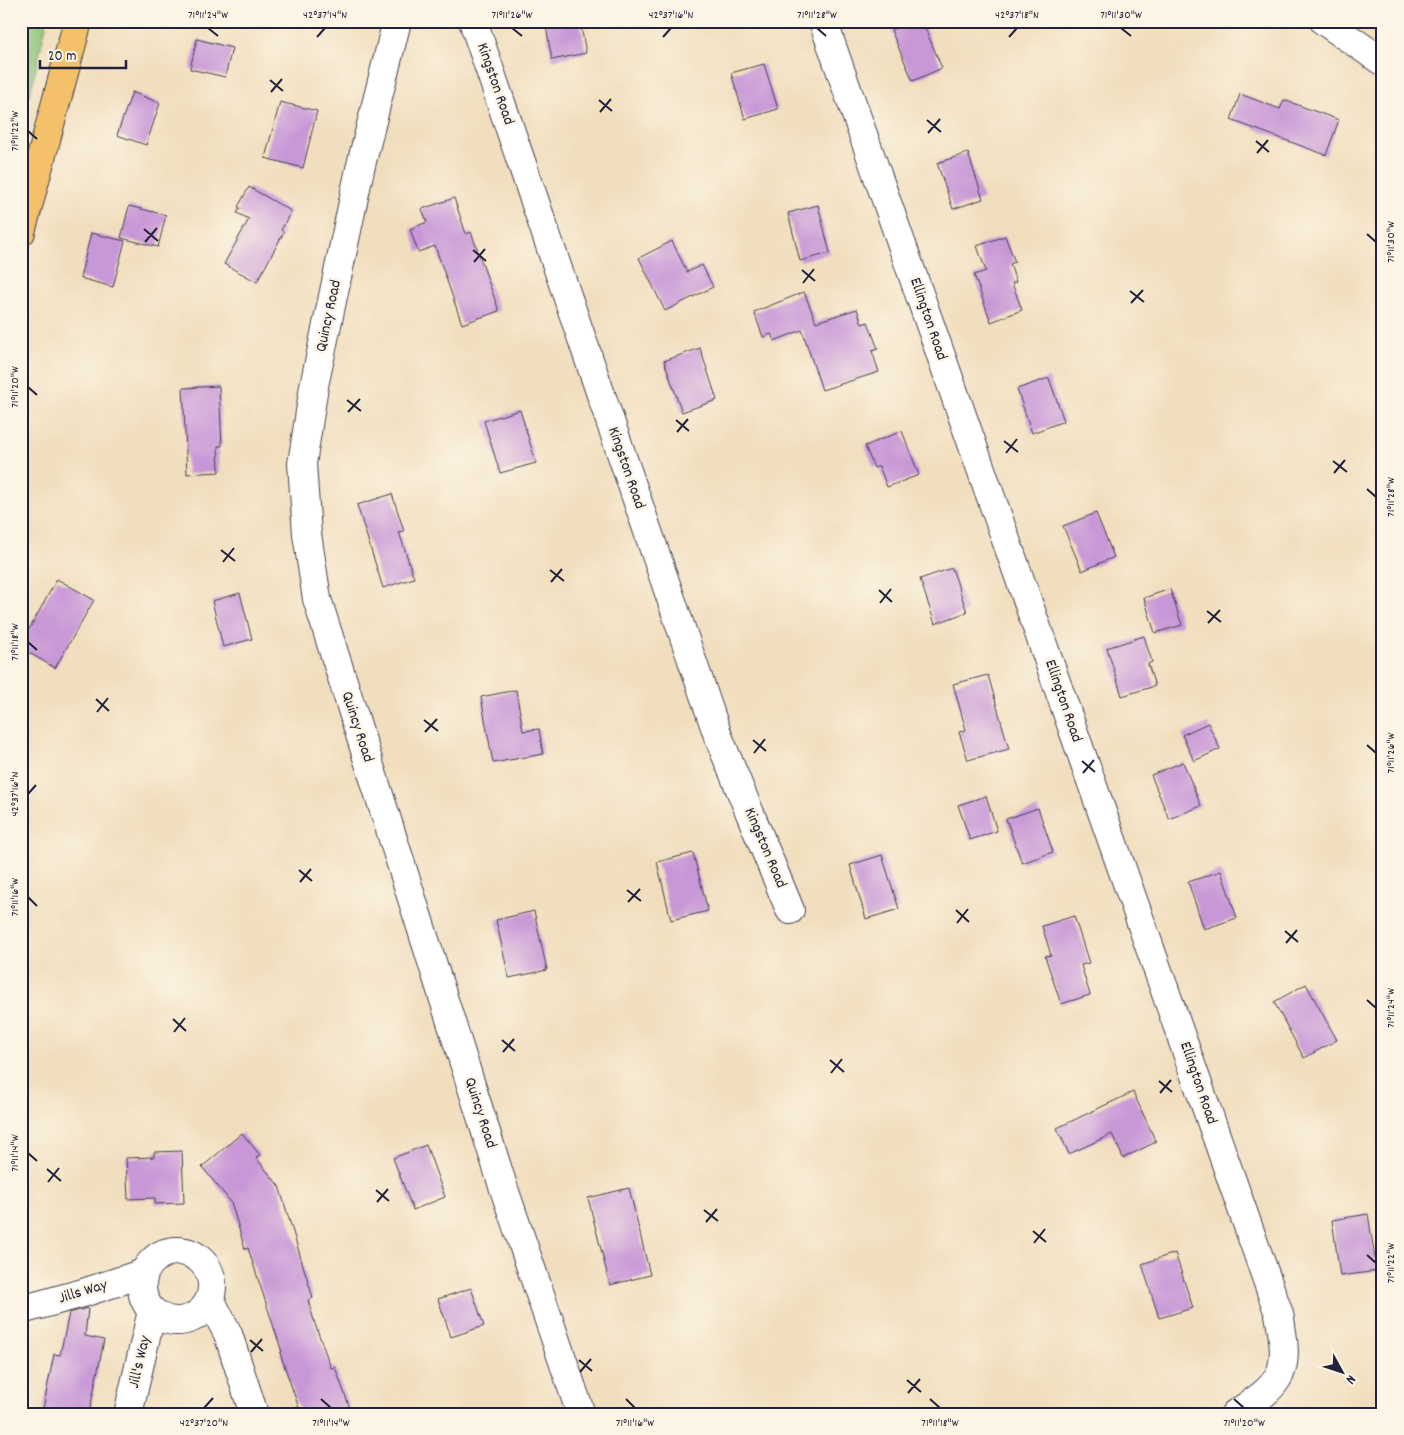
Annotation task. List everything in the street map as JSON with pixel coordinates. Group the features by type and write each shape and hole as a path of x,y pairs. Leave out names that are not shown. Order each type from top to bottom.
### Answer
{"main road":[{"path":"21,232 29,175 78,21"}],"street":[{"name":"Quincy Road","path":"397,21 360,168 314,386 302,464 307,534 317,600 503,1186 581,1414"},
{"name":"Kingston Road","path":"473,21 718,736 790,910"},
{"name":"Ellington Road","path":"823,21 1279,1314 1284,1344 1282,1371 1275,1383 1257,1400 1235,1414"},
{"path":"1324,21 1383,62"},
{"name":"Jills Way","path":"21,1310 83,1293 144,1273 159,1256 169,1252 180,1251 190,1254 200,1259 207,1268 212,1288 210,1299 228,1334 254,1414"},
{"path":"144,1273 142,1293 152,1311 161,1318 172,1322 184,1321 195,1317 204,1309 210,1299"},
{"name":"Jill's Way","path":"128,1414 152,1311"}],"green space":[{"path":"21,21 47,21 32,86 21,119"}],"building":[{"path":"545,21 580,21 586,53 552,60"},
{"path":"911,21 922,21 942,68 913,81 891,30"},
{"path":"197,39 232,48 225,77 190,69"},
{"path":"764,64 778,109 745,119 731,73"},
{"path":"132,92 160,103 146,145 117,135"},
{"path":"1240,94 1280,109 1284,100 1339,120 1326,155 1231,120"},
{"path":"280,102 317,111 303,168 265,158"},
{"path":"968,153 983,199 953,209 937,163"},
{"path":"249,187 291,211 281,230 284,232 257,282 224,264 249,219 237,213 240,208 238,207"},
{"path":"454,198 466,234 471,232 499,311 462,324 435,246 418,252 410,229 427,222 422,209"},
{"path":"818,205 830,253 800,261 788,213"},
{"path":"129,206 166,215 158,247 121,238"},
{"path":"91,233 125,241 113,287 80,278"},
{"path":"1005,236 1015,262 1010,264 1016,282 1012,283 1022,310 991,322 974,275 986,271 977,246"},
{"path":"672,241 687,272 702,265 713,287 665,311 639,258"},
{"path":"804,292 816,322 857,309 862,324 868,322 878,349 872,351 879,372 822,390 802,330 774,341 771,334 763,337 754,312"},
{"path":"700,348 717,400 682,412 664,361"},
{"path":"1049,378 1064,421 1032,433 1017,389"},
{"path":"219,386 222,446 218,446 219,472 187,474 183,388"},
{"path":"520,410 536,463 500,473 484,421"},
{"path":"902,431 919,475 887,487 879,466 874,468 865,446"},
{"path":"392,494 404,531 399,532 414,578 383,588 357,505"},
{"path":"1096,513 1114,557 1082,571 1063,526"},
{"path":"952,568 967,612 935,624 920,579"},
{"path":"57,579 94,600 55,668 21,648 21,644"},
{"path":"1170,589 1182,625 1155,633 1144,598"},
{"path":"240,593 252,639 223,647 212,601"},
{"path":"1144,636 1152,662 1148,664 1155,686 1122,696 1107,648"},
{"path":"988,675 1009,749 968,760 959,732 966,730 953,684"},
{"path":"516,690 523,731 539,729 543,754 493,763 481,697"},
{"path":"1208,723 1220,749 1194,761 1182,735"},
{"path":"1183,762 1201,806 1169,819 1151,775"},
{"path":"986,796 997,831 970,840 958,805"},
{"path":"1038,808 1053,852 1022,863 1006,819"},
{"path":"693,853 708,911 671,920 657,862"},
{"path":"882,855 899,909 866,919 850,865"},
{"path":"1221,871 1237,918 1204,929 1188,882"},
{"path":"534,911 547,970 509,978 496,920"},
{"path":"1074,916 1089,963 1081,965 1090,995 1061,1004 1045,956 1051,955 1042,926"},
{"path":"1306,984 1337,1040 1304,1058 1274,1002"},
{"path":"1133,1092 1156,1142 1123,1158 1112,1134 1069,1154 1057,1128"},
{"path":"242,1133 260,1155 256,1158 279,1186 313,1298 308,1300 315,1324 331,1368 335,1367 352,1414 301,1414 248,1248 245,1249 231,1202 202,1167"},
{"path":"426,1145 445,1197 413,1210 393,1158"},
{"path":"182,1151 184,1203 155,1204 155,1198 128,1199 126,1158 154,1157 154,1152"},
{"path":"629,1188 650,1275 610,1285 588,1198"},
{"path":"1368,1214 1377,1271 1340,1276 1332,1220"},
{"path":"1175,1253 1193,1308 1159,1318 1142,1264"},
{"path":"471,1288 484,1326 451,1337 438,1299"},
{"path":"88,1308 85,1336 104,1340 89,1414 42,1414 54,1354 60,1355 69,1313"}]}
